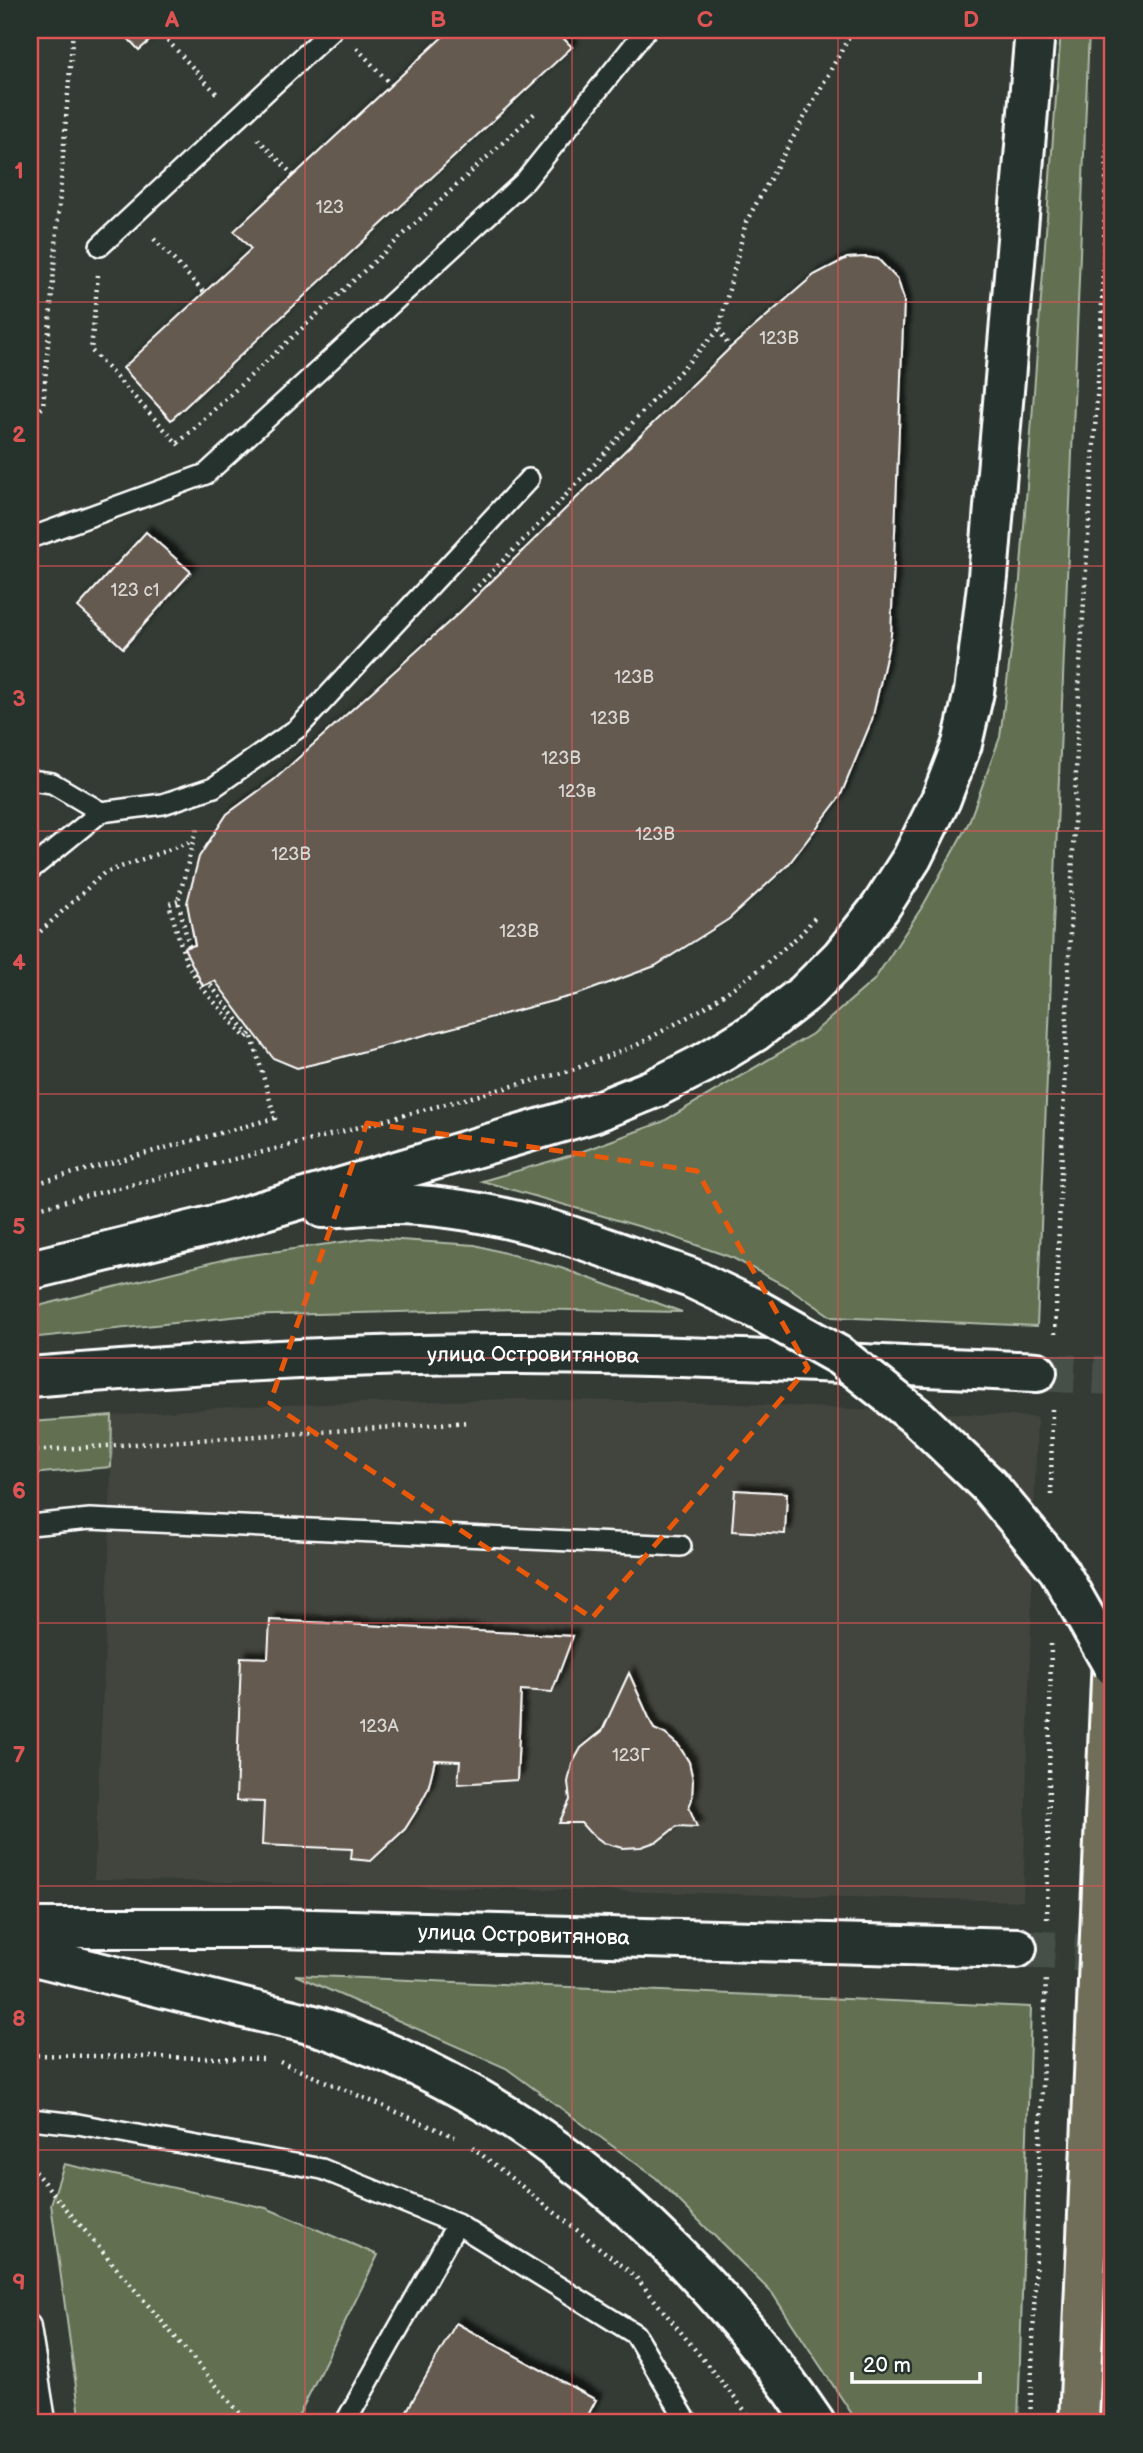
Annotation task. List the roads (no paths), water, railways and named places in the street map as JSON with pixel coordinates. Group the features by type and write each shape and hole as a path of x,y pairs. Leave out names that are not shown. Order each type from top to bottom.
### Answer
{"main road":[{"path":"30,1270 214,1225 593,1113 655,1088 704,1063 755,1032 805,993 841,957 880,908 912,858 941,799 962,744 974,692 988,577 1035,30"},
{"path":"214,1225 318,1208 384,1204 441,1207 496,1216 592,1242 691,1278 758,1310 840,1356 918,1418 989,1486 1058,1569 1113,1666"},
{"name":"улица Островитянова","path":"30,1377 243,1361 517,1354 721,1357 1048,1372"},
{"path":"1079,2423 1113,1628"},
{"name":"улица Островитянова","path":"30,1928 276,1928 1032,1940"},
{"path":"30,1955 324,2028 396,2056 452,2083 513,2118 611,2195 665,2244 754,2341 815,2423"}],"lane":[{"path":"30,538 206,474 525,181 646,30"},
{"path":"100,246 340,34"},
{"path":"30,870 101,811 163,804 214,787 298,728 529,479"},
{"path":"30,780 52,783 101,811"},
{"path":"30,1525 90,1519 681,1546"},
{"path":"30,2119 78,2124 322,2169 457,2224 635,2334 688,2423"},
{"path":"345,2423 457,2224"},
{"path":"30,2325 46,2423"}],"tunnel":[{"path":"1037,1372 1113,1376"},
{"path":"1017,1948 1113,1955"}]}
